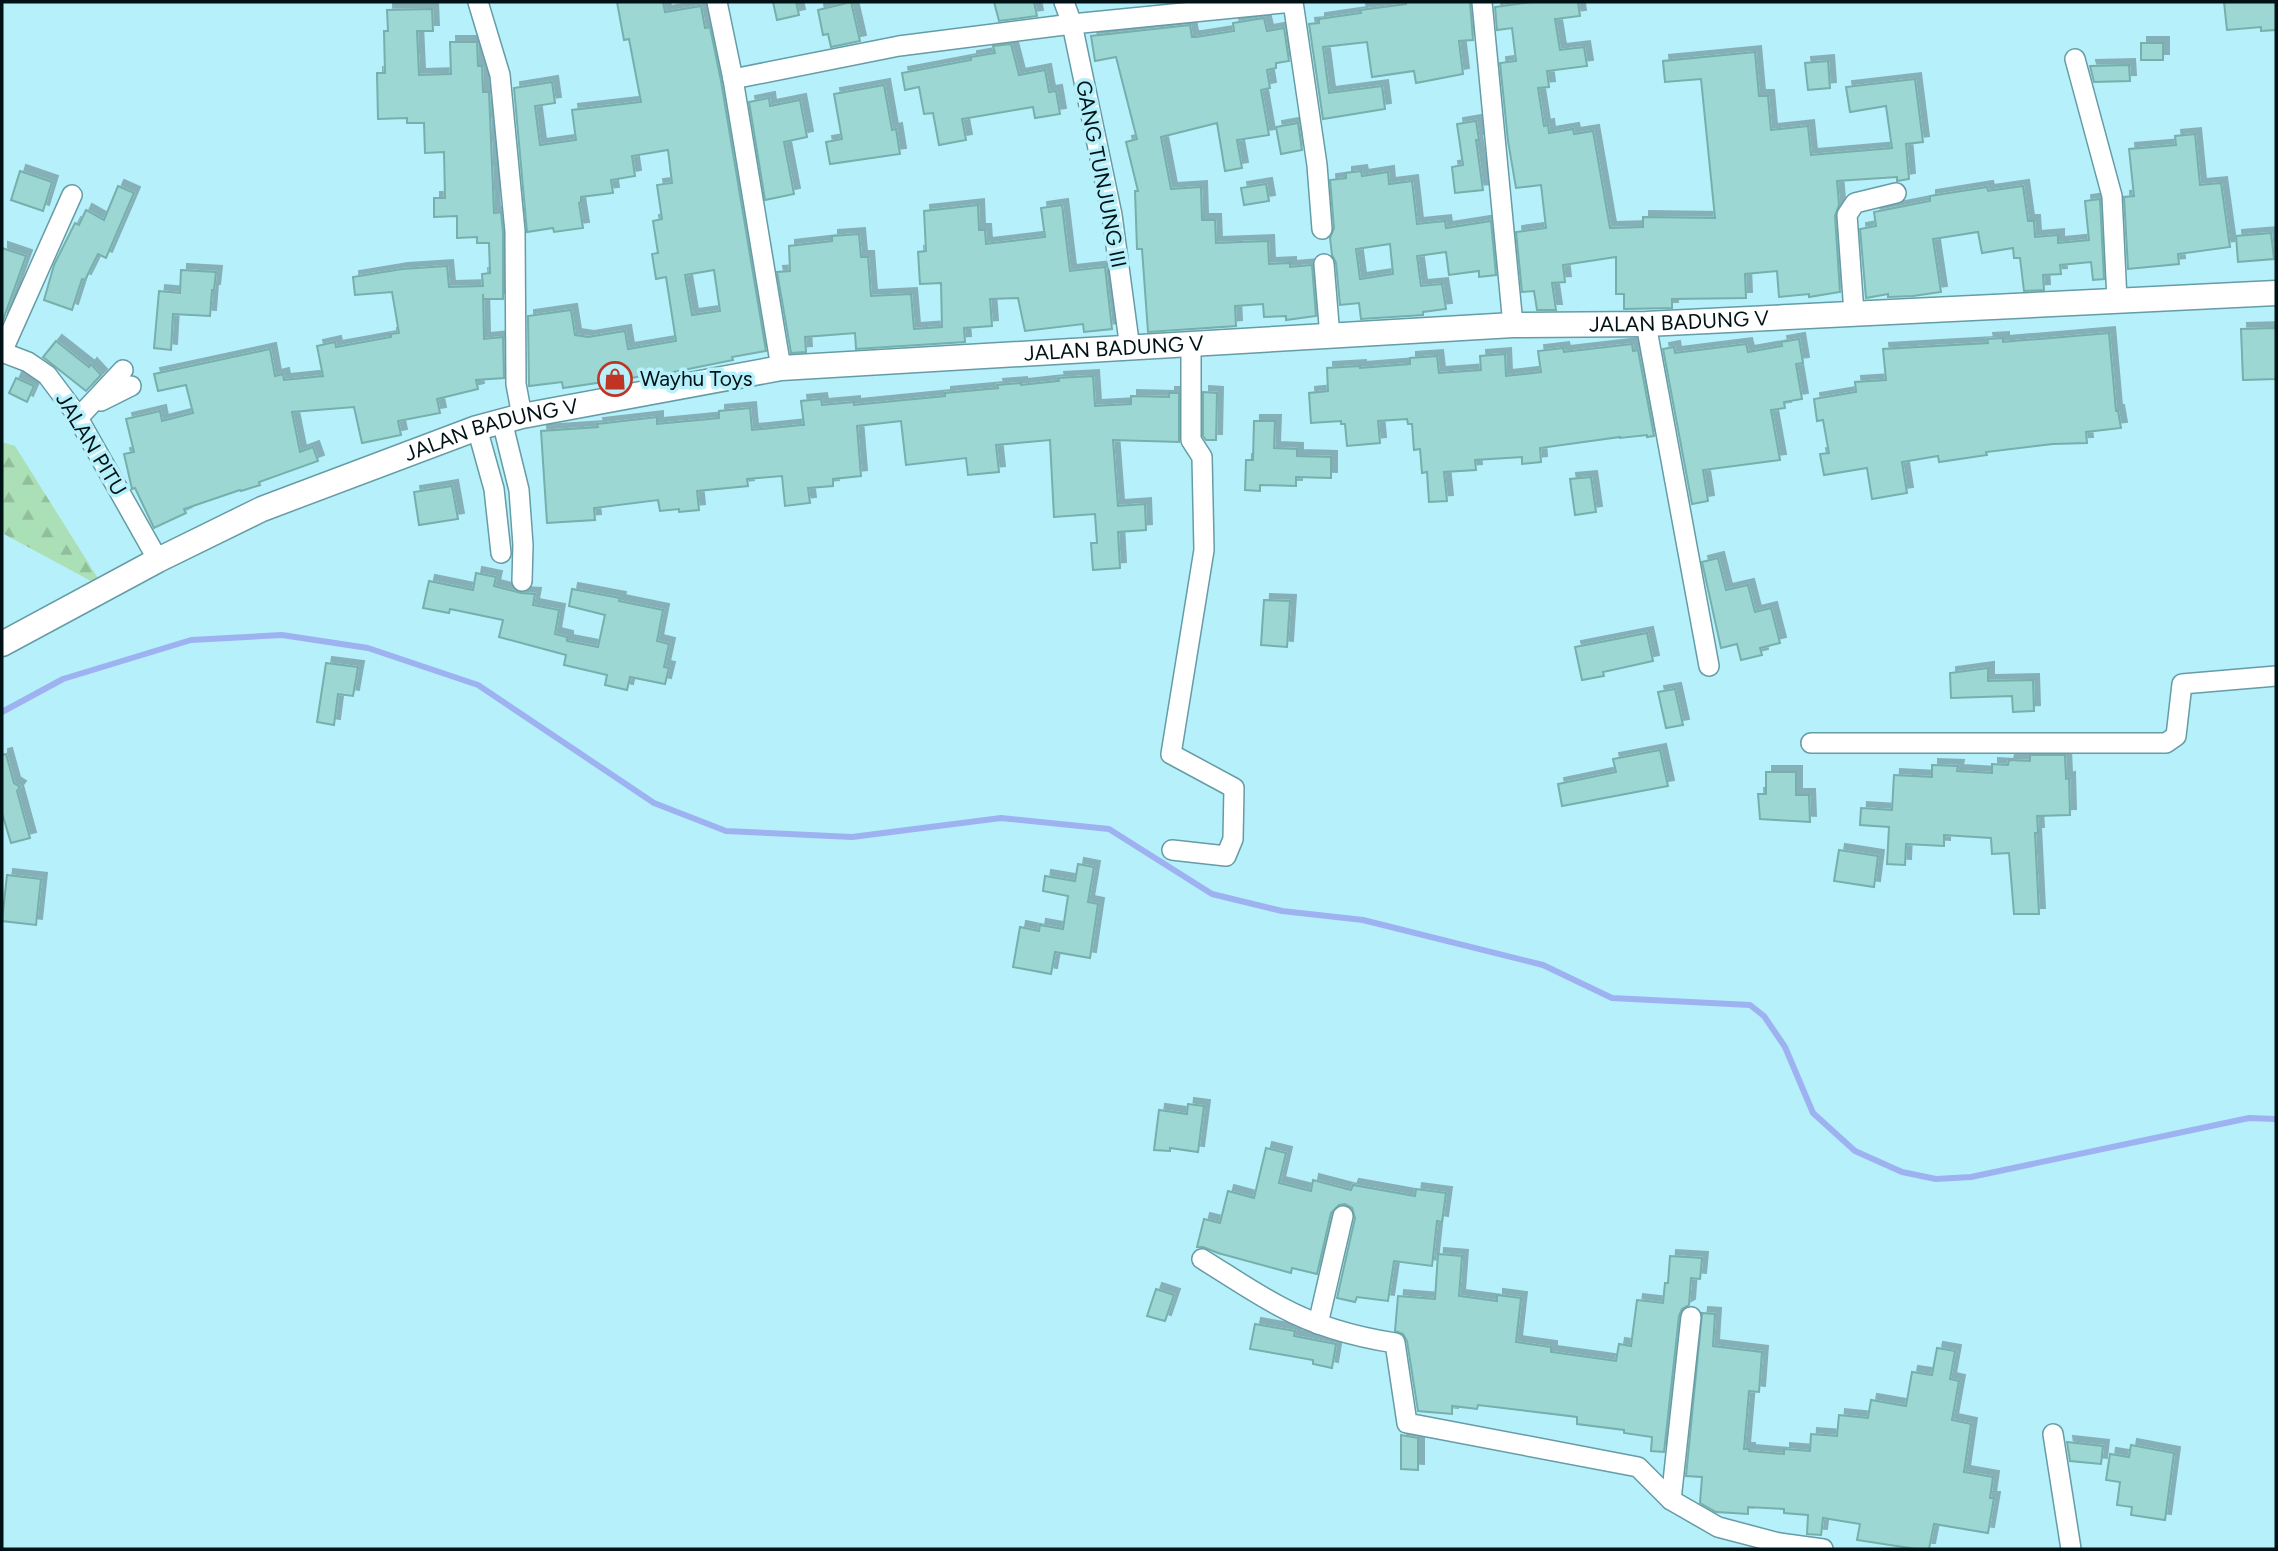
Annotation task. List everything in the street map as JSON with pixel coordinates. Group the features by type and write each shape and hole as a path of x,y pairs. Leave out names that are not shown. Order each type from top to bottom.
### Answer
{"main road":[{"name":"JALAN BADUNG V","path":"2,644 158,559 262,509 477,428 781,368 1513,325 1646,324 2276,293"}],"street":[{"path":"478,2 500,75 515,231 516,384 512,419 523,545 522,581"},
{"path":"717,2 733,79 781,368"},
{"name":"GANG TUNJUNG III","path":"1064,2 1072,24 1112,215 1130,348"},
{"path":"733,79 899,46 1072,24 1293,2 1317,165 1322,229"},
{"path":"1482,2 1513,325"},
{"path":"2074,60 2112,196 2118,300"},
{"path":"1854,313 1847,215 1855,203 1896,193"},
{"path":"2,352 72,195"},
{"path":"1324,264 1330,337"},
{"path":"1646,324 1709,666"},
{"path":"1172,850 1226,856 1233,839 1234,788 1171,754 1204,550 1202,457 1191,440 1191,346"},
{"name":"JALAN PITU","path":"2,352 28,362 47,375 83,413 158,559"},
{"path":"83,413 127,378"},
{"path":"477,428 494,489 501,553"},
{"path":"1811,743 2166,743 2176,736 2182,684 2276,676"},
{"path":"1318,1324 1343,1216"},
{"path":"1202,1259 1281,1308 1318,1324 1369,1339 1395,1343 1407,1423 1638,1467 1671,1500 1718,1527 1779,1543 1823,1549"},
{"path":"1671,1500 1691,1317"},
{"path":"2053,1434 2071,1549"}],"green space":[{"path":"2,442 15,446 104,588 2,533"}],"building":[{"path":"617,2 663,2 665,12 701,6 705,28 710,27 721,81 766,351 644,378 563,388 562,382 529,386 528,316 571,310 575,335 588,337 625,331 628,349 676,341 666,277 656,279 652,254 658,253 653,221 662,219 657,185 672,183 668,150 632,156 635,176 611,180 613,193 581,197 579,203 583,228 554,232 553,228 527,232 514,88 552,82 555,103 535,106 540,145 576,140 572,110 641,102 629,39 624,40","holes":["714,270 720,311 692,315 685,275"]},
{"path":"773,2 796,2 799,15 777,20"},
{"path":"851,2 860,41 831,47 828,34 823,35 818,10"},
{"path":"994,2 1034,2 1037,16 999,21"},
{"path":"1406,2 1470,2 1473,40 1459,41 1463,74 1416,83 1414,71 1372,77 1367,42 1323,47 1329,93 1382,86 1385,109 1323,119 1309,24 1319,23 1319,19 1361,13 1360,10"},
{"path":"1532,2 1578,2 1580,16 1555,19 1560,50 1584,47 1587,66 1547,71 1549,87 1538,88 1544,126 1548,125 1549,133 1573,129 1574,134 1593,131 1610,228 1643,227 1643,217 1715,218 1701,79 1665,82 1663,61 1755,52 1759,96 1768,96 1771,130 1808,126 1811,155 1892,148 1886,106 1850,112 1846,87 1915,79 1923,142 1906,144 1909,179 1897,181 1897,177 1837,181 1839,205 1835,216 1840,292 1809,297 1809,294 1779,297 1777,271 1745,274 1746,298 1672,299 1672,308 1624,309 1624,294 1616,294 1616,257 1563,265 1565,282 1552,283 1556,310 1537,310 1534,291 1522,292 1516,232 1546,228 1541,185 1516,188 1500,63 1516,61 1512,28 1497,30 1495,7"},
{"path":"2224,2 2276,2 2276,30 2261,31 2261,27 2227,30"},
{"path":"432,9 433,31 417,31 419,75 451,74 450,42 477,42 478,66 482,66 483,92 489,92 494,213 501,212 503,232 503,299 483,299 484,339 503,337 504,378 476,380 478,389 437,399 440,413 398,421 401,435 362,443 354,407 292,412 300,452 313,447 318,461 259,482 260,485 184,509 186,513 154,528 135,488 132,489 124,454 134,452 126,419 160,411 162,421 193,413 186,385 158,391 154,374 270,349 275,376 283,374 284,380 323,376 317,346 335,342 336,347 391,337 391,334 399,333 392,292 355,295 353,277 402,269 447,266 449,287 483,286 482,274 490,273 489,243 477,243 477,237 457,238 457,216 434,217 434,198 445,198 444,152 425,153 424,123 407,123 407,118 378,119 377,73 385,73 384,31 388,31 387,10"},
{"path":"1264,18 1267,31 1284,28 1289,61 1276,63 1276,68 1267,70 1270,88 1261,90 1269,135 1237,140 1242,168 1225,171 1217,123 1161,137 1171,189 1201,187 1202,220 1215,220 1216,243 1268,241 1269,264 1290,263 1290,267 1312,265 1316,316 1286,320 1286,316 1264,317 1263,304 1235,306 1236,326 1148,332 1142,249 1137,249 1135,191 1138,191 1126,142 1137,139 1116,57 1095,61 1091,36 1190,25 1192,37 1196,37 1234,31 1233,23"},
{"path":"2141,43 2163,43 2163,60 2141,60"},
{"path":"1011,44 1019,75 1045,70 1049,92 1056,91 1060,114 1035,118 1033,107 962,119 966,140 939,145 933,113 924,114 919,87 905,90 902,73 971,60 971,57 995,53 993,46"},
{"path":"1828,61 1830,88 1808,90 1805,63"},
{"path":"2129,65 2130,81 2094,82 2090,66"},
{"path":"884,85 892,130 896,129 900,154 830,164 826,142 842,139 834,94"},
{"path":"769,98 770,106 800,100 807,137 784,142 794,194 765,200 749,102"},
{"path":"1476,121 1483,190 1455,193 1452,167 1463,165 1457,124"},
{"path":"1298,123 1302,150 1281,154 1276,127"},
{"path":"2195,134 2200,185 2221,183 2230,247 2178,254 2179,264 2128,269 2124,197 2134,196 2129,149 2176,145 2175,136"},
{"path":"20,171 52,182 43,211 11,200"},
{"path":"1361,171 1362,176 1388,172 1389,184 1412,181 1417,224 1445,221 1446,228 1491,221 1496,275 1479,277 1479,271 1449,275 1446,252 1417,256 1421,286 1442,284 1446,309 1423,312 1423,315 1361,319 1359,303 1340,305 1336,263 1330,238 1334,228 1330,180 1346,178 1346,173","holes":["1390,244 1393,274 1360,279 1356,249"]},
{"path":"1266,184 1269,201 1244,205 1241,188"},
{"path":"118,186 134,193 106,258 98,254 85,280 82,279 72,310 44,300 54,265 75,223 79,225 86,210 104,220"},
{"path":"2023,186 2028,221 2034,221 2035,237 2058,235 2058,243 2089,240 2085,201 2100,199 2104,279 2093,280 2091,262 2060,265 2061,274 2043,275 2044,290 2024,291 2020,258 2014,258 2013,248 1982,253 1978,232 1933,239 1941,292 1888,297 1888,294 1866,298 1860,229 1876,226 1874,212 1930,201 1930,196 1987,187 1988,191"},
{"path":"978,205 979,230 985,230 986,244 1045,237 1041,208 1062,205 1070,271 1105,267 1112,329 1084,332 1083,324 1025,331 1018,298 990,299 992,326 964,328 965,342 856,349 855,333 805,337 806,352 791,353 777,272 790,271 789,246 832,241 832,236 859,234 861,257 868,257 871,296 911,294 914,329 942,327 941,283 920,284 918,252 926,251 924,211"},
{"path":"2271,233 2274,259 2238,262 2236,236"},
{"path":"2,248 26,256 3,320 2,320"},
{"path":"181,270 216,272 210,316 173,314 171,350 154,348 159,291 180,293"},
{"path":"2276,328 2276,379 2243,380 2241,329"},
{"path":"2109,333 2116,411 2121,428 2086,432 2087,443 1986,452 1987,455 1939,462 1938,456 1902,462 1907,493 1872,499 1867,468 1824,475 1820,454 1829,453 1823,420 1817,421 1814,399 1856,392 1855,382 1886,380 1883,349 1988,343 1987,339 2003,338 2003,342"},
{"path":"1799,339 1803,363 1796,364 1802,399 1784,402 1785,408 1771,410 1780,460 1703,470 1708,501 1692,504 1663,349 1674,347 1675,353 1746,344 1748,352 1782,346 1781,342"},
{"path":"56,341 89,367 91,364 101,375 86,391 43,357"},
{"path":"1632,344 1633,351 1638,350 1654,436 1620,437 1540,448 1541,462 1522,464 1522,457 1475,460 1476,470 1444,472 1447,501 1429,502 1427,472 1422,473 1420,449 1414,450 1412,424 1408,424 1407,419 1378,421 1380,443 1347,446 1345,424 1341,424 1341,421 1311,423 1309,393 1328,391 1327,368 1410,364 1410,358 1437,356 1439,373 1481,370 1480,356 1505,354 1506,376 1541,372 1538,351 1563,348 1564,352"},
{"path":"1093,376 1095,406 1131,404 1131,396 1169,397 1169,393 1179,393 1179,442 1113,440 1118,506 1145,504 1146,530 1118,532 1120,568 1093,570 1091,543 1097,543 1095,514 1054,517 1050,440 996,445 999,472 968,475 966,458 906,465 901,421 857,426 861,476 833,479 833,486 808,488 810,503 785,506 782,476 747,479 748,486 697,491 699,510 660,511 658,500 594,508 595,520 547,523 541,431 598,427 597,424 657,417 657,424 719,418 719,411 750,408 752,430 804,425 801,401 821,399 822,405 854,402 854,405 945,396 945,393 998,388 997,385 1021,385 1059,381 1058,378"},
{"path":"16,378 34,386 27,402 9,393"},
{"path":"1203,392 1217,393 1216,440 1206,440 1203,436"},
{"path":"1254,421 1275,421 1274,448 1297,449 1297,456 1331,457 1331,478 1296,477 1296,486 1260,485 1260,491 1245,490 1246,460 1253,460"},
{"path":"1591,477 1596,512 1575,515 1570,479"},
{"path":"452,486 458,519 419,525 414,492"},
{"path":"1718,558 1726,590 1748,585 1755,612 1771,608 1780,643 1760,648 1762,655 1741,660 1737,644 1721,648 1702,562"},
{"path":"476,573 496,577 494,586 535,594 533,605 559,610 555,634 567,637 567,641 598,647 605,615 569,606 572,589 663,610 657,641 669,644 664,667 669,668 665,684 630,677 627,690 605,685 607,675 564,665 566,655 499,637 503,620 450,609 449,613 423,608 429,581 473,590"},
{"path":"1264,600 1290,601 1287,647 1261,645"},
{"path":"1647,633 1653,661 1603,672 1604,676 1582,680 1575,647"},
{"path":"326,663 358,667 353,696 338,694 334,725 317,722"},
{"path":"1988,668 1988,681 2033,680 2034,711 2013,712 2012,696 1951,698 1950,673"},
{"path":"1675,689 1683,725 1666,728 1658,692"},
{"path":"1660,750 1668,786 1562,806 1558,784 1616,772 1613,759"},
{"path":"6,754 14,783 20,787 17,791 30,838 11,843 2,813 2,755"},
{"path":"2030,755 2065,755 2066,779 2069,778 2070,815 2037,816 2038,833 2035,833 2039,914 2014,914 2009,853 1992,854 1991,838 1944,835 1944,846 1906,844 1905,865 1887,864 1889,827 1860,825 1861,808 1892,810 1894,775 1932,777 1932,765 1958,766 1957,771 1992,773 1992,764 2008,765 2009,760 2030,761"},
{"path":"1766,772 1796,772 1796,795 1809,795 1810,822 1760,819 1758,794 1766,794"},
{"path":"1839,850 1878,856 1874,887 1834,881"},
{"path":"1078,864 1094,867 1088,902 1098,904 1090,958 1055,952 1051,974 1013,967 1020,927 1039,931 1040,925 1063,929 1068,896 1043,891 1045,876 1075,881"},
{"path":"7,875 41,879 36,925 2,921"},
{"path":"1188,1104 1204,1106 1198,1152 1170,1148 1170,1151 1154,1150 1159,1110 1187,1114"},
{"path":"1266,1148 1286,1153 1279,1183 1311,1191 1313,1180 1351,1190 1353,1185 1415,1196 1416,1189 1446,1193 1442,1222 1437,1221 1432,1266 1394,1261 1388,1301 1357,1297 1355,1302 1337,1298 1355,1218 1352,1208 1345,1204 1339,1205 1331,1213 1317,1274 1292,1268 1291,1273 1197,1247 1204,1219 1220,1223 1228,1191 1254,1198"},
{"path":"1438,1254 1462,1256 1459,1296 1497,1301 1497,1295 1521,1298 1516,1342 1551,1347 1551,1352 1616,1361 1619,1344 1631,1346 1637,1300 1663,1303 1670,1256 1702,1258 1700,1279 1691,1278 1689,1305 1682,1309 1679,1316 1664,1452 1651,1451 1652,1437 1624,1433 1624,1430 1577,1424 1577,1417 1478,1405 1477,1409 1452,1406 1452,1414 1418,1411 1407,1341 1403,1334 1395,1331 1398,1296 1435,1299"},
{"path":"1156,1289 1174,1295 1165,1321 1147,1316"},
{"path":"1702,1313 1715,1314 1713,1346 1762,1352 1759,1392 1749,1391 1744,1449 1749,1451 1784,1454 1784,1449 1810,1451 1811,1434 1837,1436 1839,1415 1868,1418 1871,1400 1906,1406 1912,1372 1932,1375 1937,1348 1955,1351 1950,1379 1959,1381 1952,1420 1971,1424 1964,1472 1993,1477 1990,1498 1994,1498 1988,1533 1934,1524 1929,1549 1916,1549 1857,1540 1860,1524 1823,1518 1821,1535 1807,1534 1808,1515 1784,1513 1784,1509 1748,1507 1748,1514 1716,1512 1700,1503 1702,1477 1686,1476"},
{"path":"1255,1324 1295,1331 1294,1336 1336,1344 1332,1368 1313,1364 1313,1360 1250,1349"},
{"path":"1401,1435 1418,1438 1418,1470 1401,1469"},
{"path":"2067,1442 2103,1446 2101,1464 2070,1461"},
{"path":"2131,1445 2174,1453 2165,1520 2131,1515 2132,1507 2117,1505 2120,1482 2106,1480 2110,1454 2129,1457"}],"waterway":[{"path":"2,712 63,679 191,640 282,635 368,648 478,685 654,803 726,831 852,837 1001,818 1109,829 1212,894 1282,911 1363,920 1543,965 1612,998 1750,1005 1764,1016 1785,1047 1813,1113 1855,1151 1902,1172 1936,1179 1971,1177 2249,1118 2276,1119"}],"place":[{"name":"Wayhu Toys","path":"615,379"}]}
